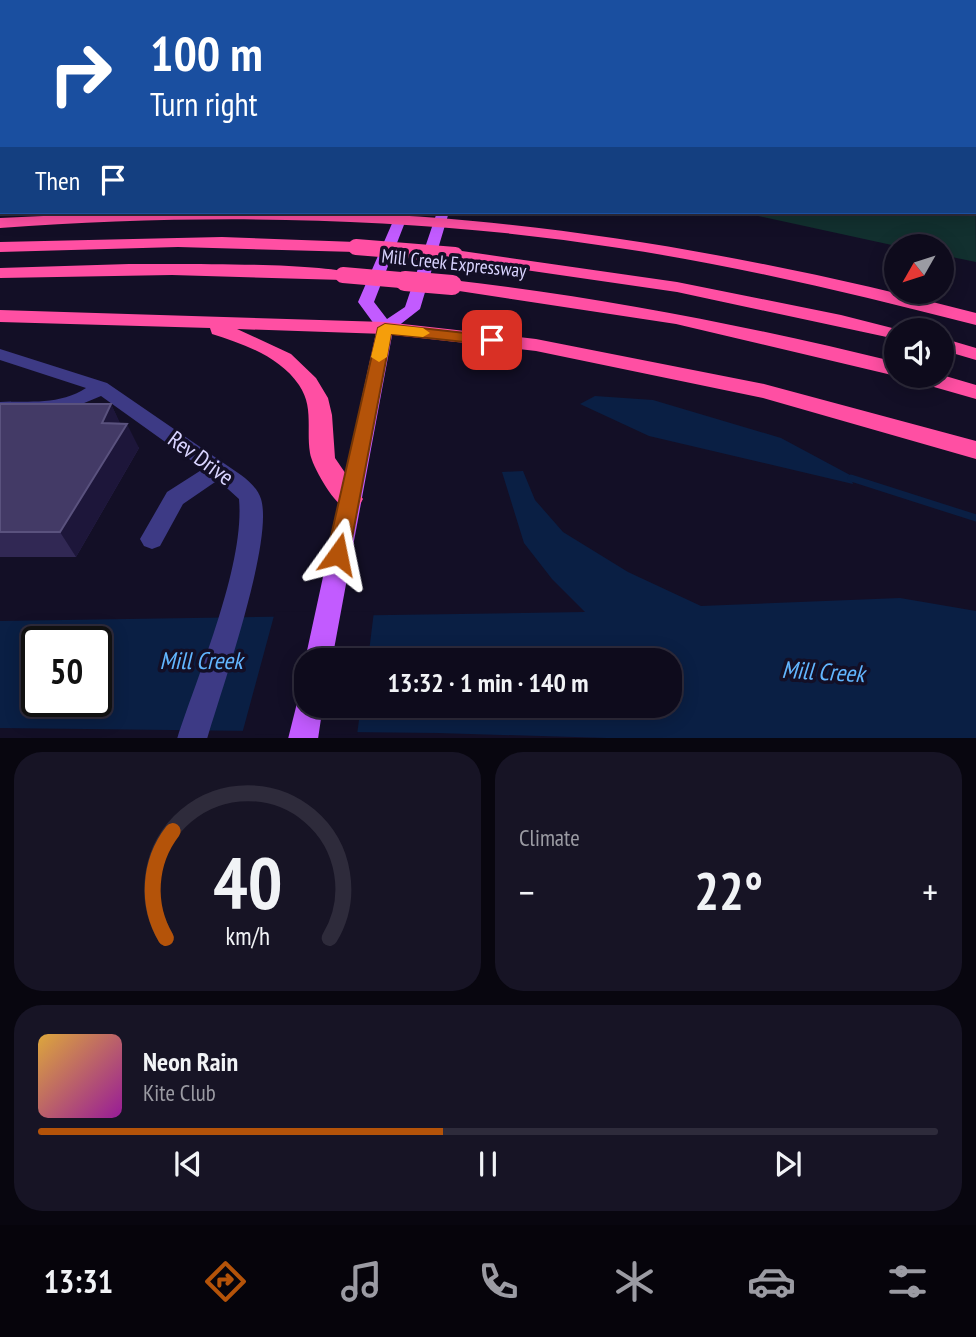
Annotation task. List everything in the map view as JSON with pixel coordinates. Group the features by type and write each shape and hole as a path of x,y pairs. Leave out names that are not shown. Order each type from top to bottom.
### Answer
{"highway":[{"path":"0,223 171,216 441,218 731,262 841,285 976,319"},
{"name":"Mill Creek Expressway","path":"0,247 221,241 455,255 658,282 756,300 884,330"},
{"name":"Mill Creek Expressway","path":"0,273 163,268 248,269 452,285 525,293 692,321 884,366"},
{"path":"0,316 385,328 536,345 657,368 803,401 976,450"},
{"path":"183,321 250,340 273,350 298,371 314,390 321,414 323,459 350,499"},
{"path":"954,348 976,354"},
{"path":"954,386 976,392"}],"main road":[{"path":"385,328 366,302 400,216"},
{"path":"320,648 385,328 412,309 441,218"},
{"path":"303,738 307,718"}],"street":[{"name":"Rev Drive","path":"3,359 101,387 218,470 243,489 251,501 247,556 192,738"},
{"path":"0,408 54,407 81,402 101,387"},
{"path":"152,539 175,498 218,470"}],"green space":[{"path":"749,214 976,214 976,262 954,257 954,234 884,234 884,243"}],"water":[{"path":"595,396 653,400 781,438 850,475 853,484 649,436 580,404"},
{"name":"Mill Creek","path":"523,471 535,500 563,532 628,572 701,606 900,598 976,611 976,738 606,738 438,733 0,728 0,621 585,612 552,579 524,543 502,472"}],"pier":[{"path":"374,611 369,648 294,648 294,718 359,718 357,735 242,734 275,612"}],"building":[{"path":"0,404 111,404 102,423 127,424 60,532 0,532"}],"waterway":[{"path":"851,478 976,518"}],"slow traffic":[{"path":"379,357 385,328 423,333"}],"route":[{"path":"338,554 385,328 492,340"}]}
